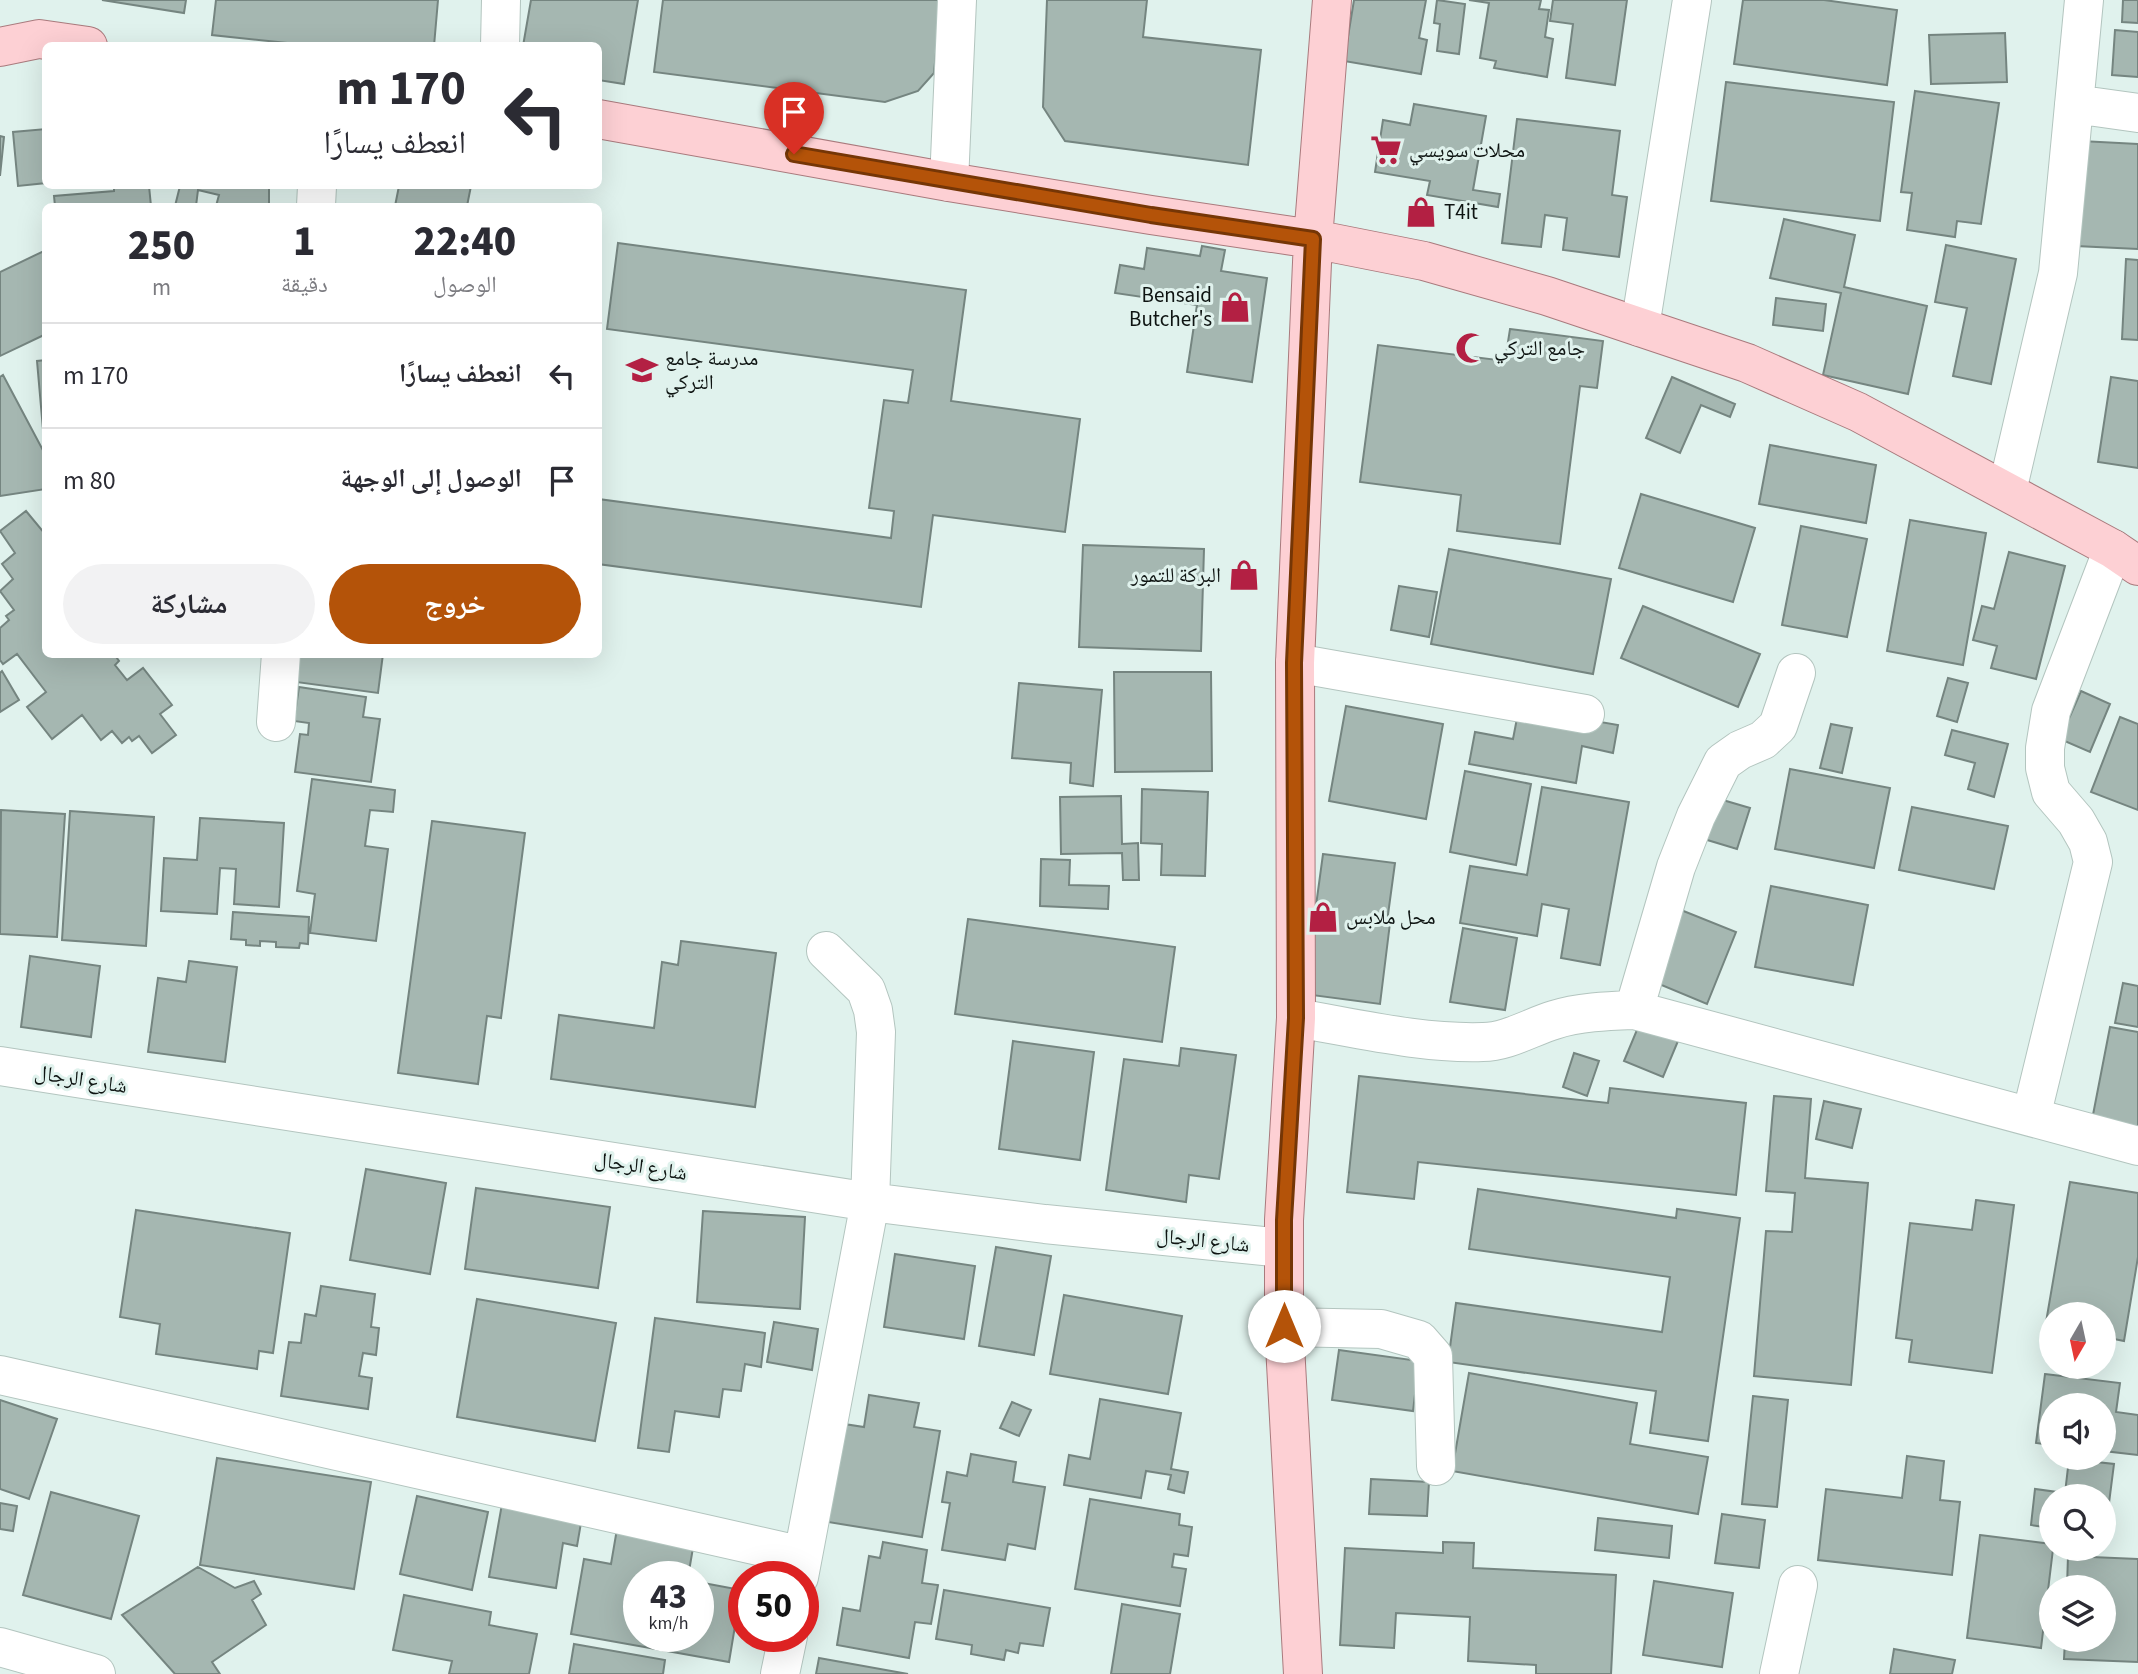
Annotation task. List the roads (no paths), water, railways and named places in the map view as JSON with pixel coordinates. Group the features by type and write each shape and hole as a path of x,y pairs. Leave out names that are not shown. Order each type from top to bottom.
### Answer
{"main road":[{"path":"1303,1674 1284,1326 1284,1248 1296,1018 1294,663 1313,239 1332,0"},
{"path":"0,17 39,39"},
{"path":"0,47 39,39 60,42"},
{"path":"602,120 949,182 1313,239 1424,261 1547,296 1747,363 1858,412 2125,557"}],"street":[{"path":"500,42 501,0"},
{"path":"949,182 957,0"},
{"path":"1640,327 1692,0"},
{"path":"2007,491 2058,273 2084,0"},
{"path":"2074,104 2138,113"},
{"path":"2031,1117 2094,862 2088,842 2076,821 2052,792 2045,768 2051,711 2125,557"},
{"path":"276,722 281,658"},
{"path":"1294,663 1585,714"},
{"path":"1634,1010 1676,867 1696,816 1723,762 1740,750 1763,740 1778,726 1796,673"},
{"path":"802,1561 870,1202 876,1032 873,1010 866,990 826,950"},
{"path":"1296,1018 1408,1038 1485,1042 1519,1034 1556,1019 1602,1011 1634,1010 2138,1146"},
{"name":"شارع الرجال","path":"0,1066 870,1202 1045,1224 1284,1248"},
{"path":"1284,1326 1381,1329 1419,1340 1433,1356 1436,1466"},
{"path":"0,1375 780,1561"},
{"path":"1779,1674 1798,1585"},
{"path":"0,1647 96,1674"},
{"path":"780,1674 785,1652"}],"place":[{"name":"محلات سويسي","path":"1386,150"},
{"name":"T4it","path":"1421,212"},
{"name":"Bensaid Butcher's","path":"1235,307"},
{"name":"جامع التركي","path":"1471,348"},
{"name":"مدرسة جامع التركي","path":"642,370"},
{"name":"البركة للتمور","path":"1244,575"},
{"name":"محل ملابس","path":"1323,917"}]}
